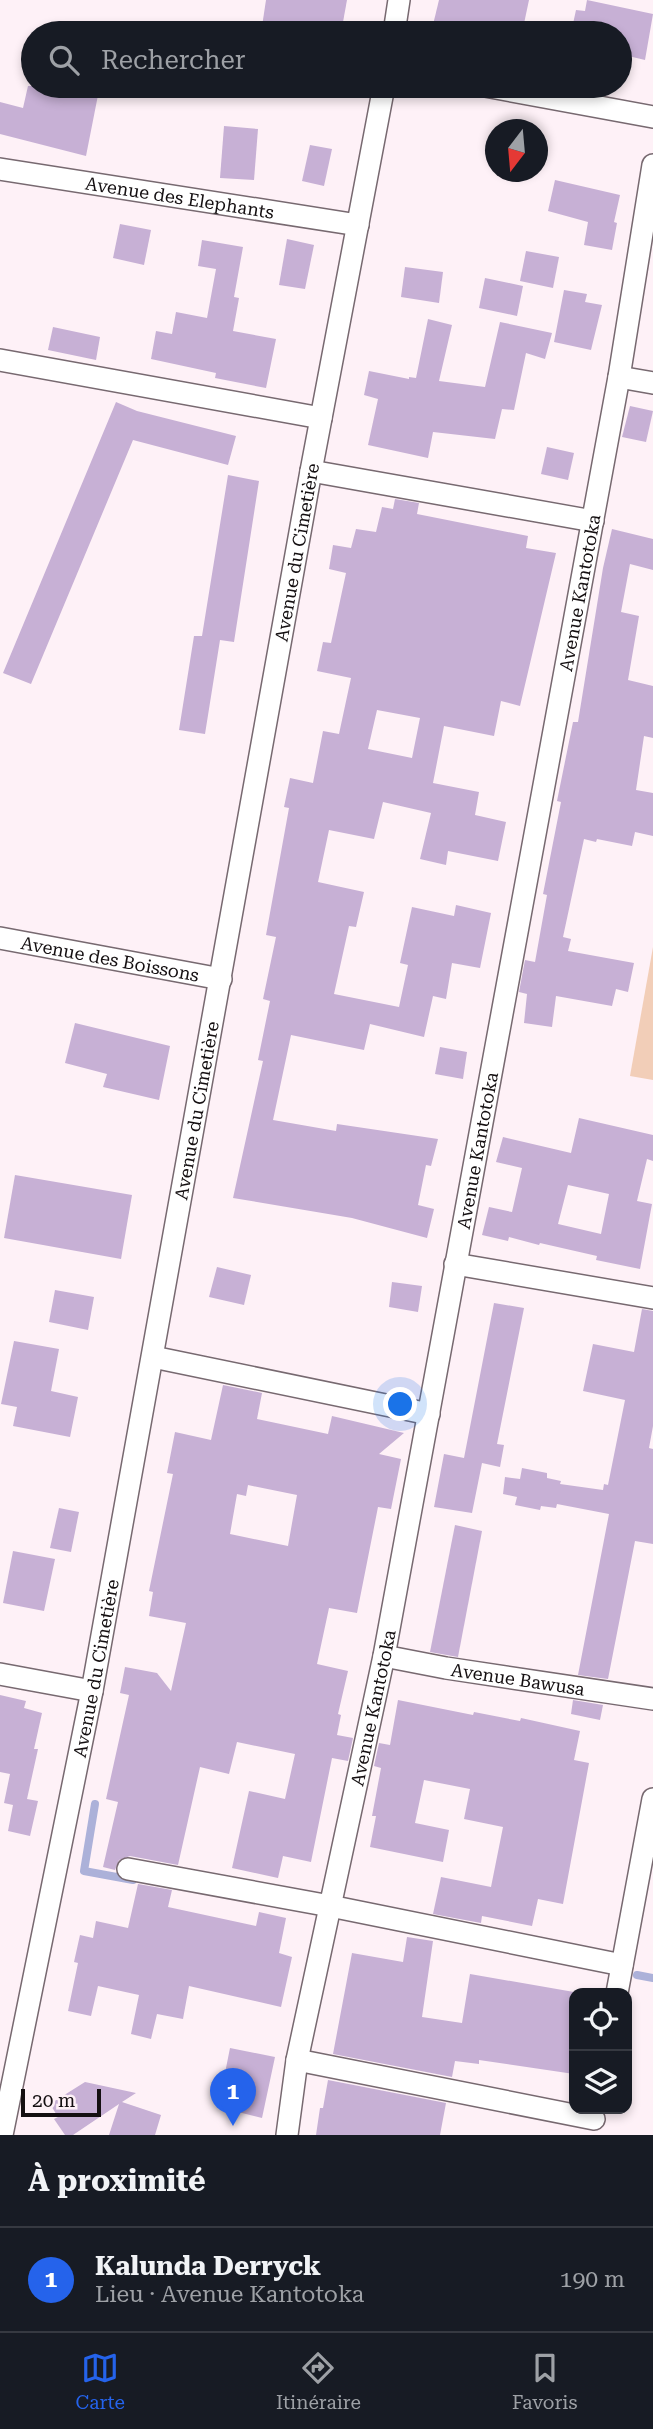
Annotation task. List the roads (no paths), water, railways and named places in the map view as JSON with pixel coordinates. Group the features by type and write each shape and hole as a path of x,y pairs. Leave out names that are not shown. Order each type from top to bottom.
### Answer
{"street":[{"path":"396,21 399,0"},
{"name":"Avenue du Cimetière","path":"2,2135 92,1691 310,471 382,98"},
{"path":"550,98 653,117"},
{"name":"Avenue Kantotoka","path":"287,2135 297,2060 384,1656 429,1414 619,377 653,165"},
{"name":"Avenue des Elephants","path":"0,169 358,225"},
{"path":"0,360 321,418"},
{"path":"619,377 653,383"},
{"path":"310,471 593,521"},
{"name":"Avenue des Boissons","path":"0,938 221,979"},
{"path":"455,1264 653,1298"},
{"path":"153,1357 429,1414"},
{"name":"Avenue Bawusa","path":"384,1656 653,1699"},
{"path":"0,1674 92,1691"},
{"path":"618,1988 653,1799"},
{"path":"128,1869 330,1906 622,1965"},
{"path":"297,2060 593,2121"}],"waterway":[{"path":"95,1804 84,1871 133,1880"},
{"path":"637,1975 653,1978"}],"place":[{"name":"Kalunda Derryck","path":"233,2126"}]}
